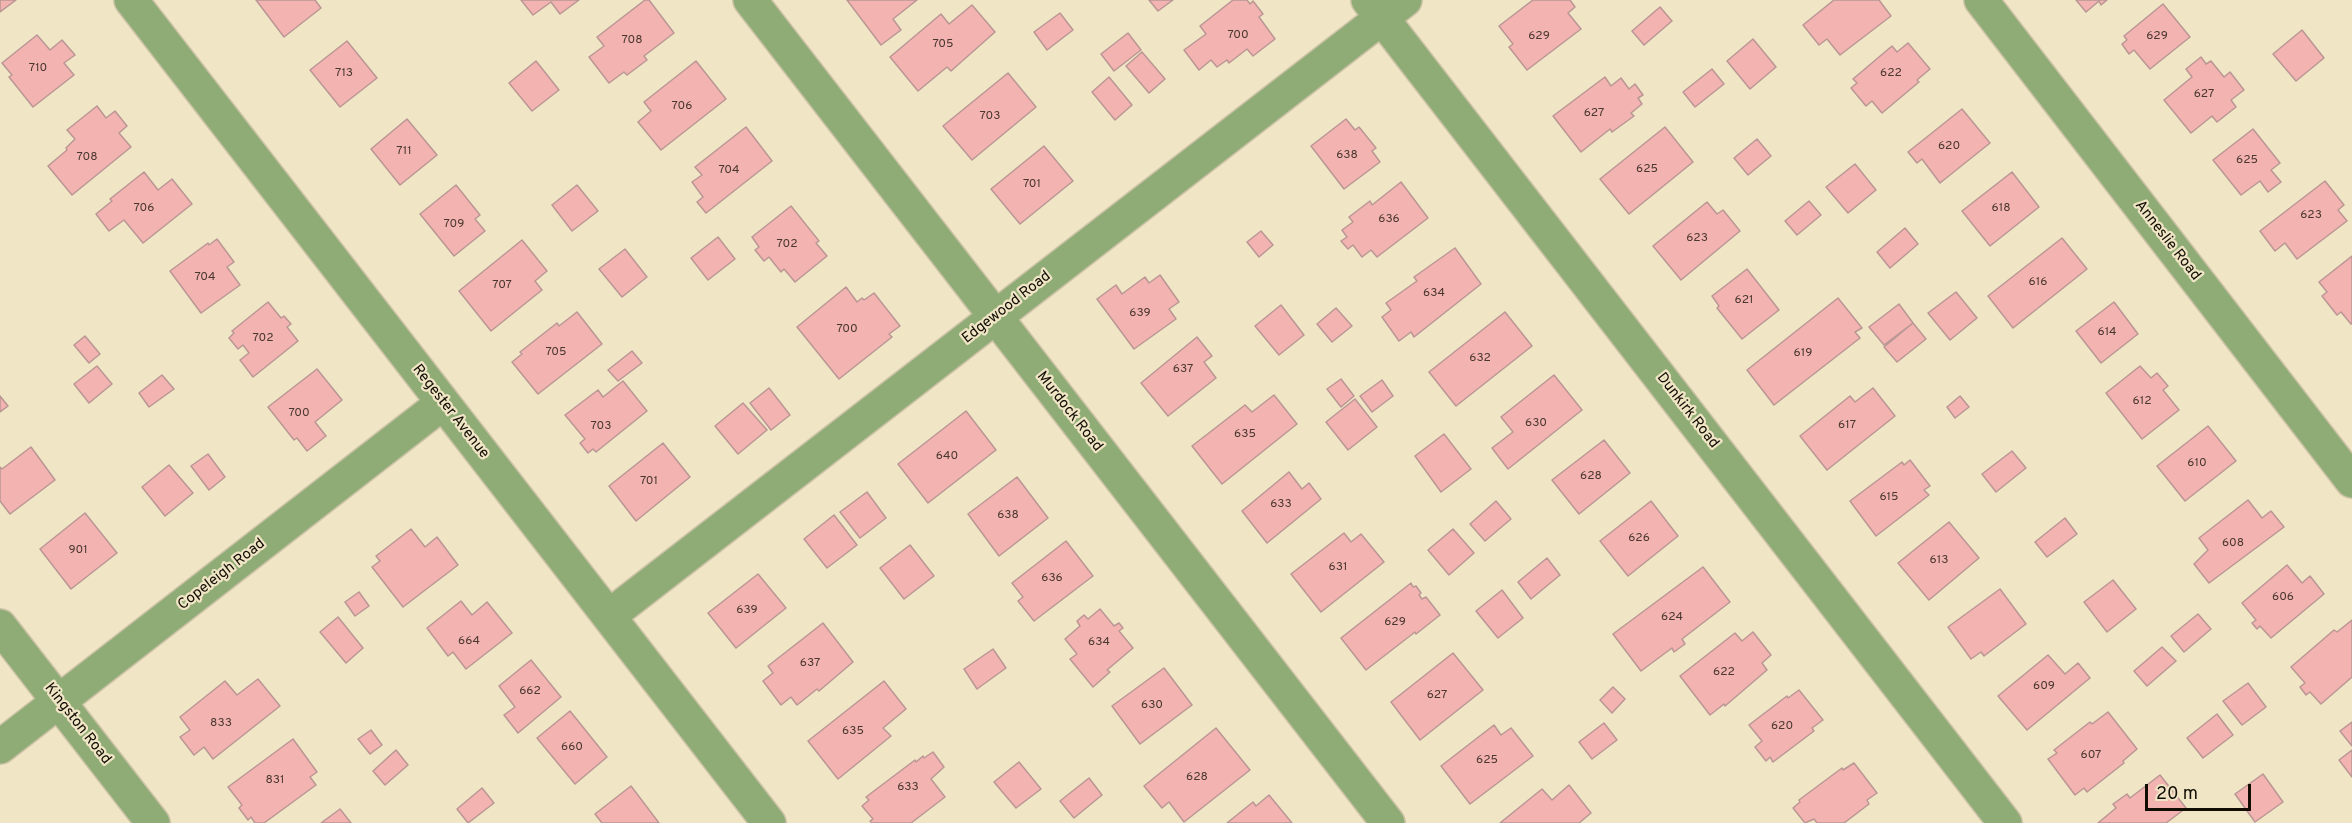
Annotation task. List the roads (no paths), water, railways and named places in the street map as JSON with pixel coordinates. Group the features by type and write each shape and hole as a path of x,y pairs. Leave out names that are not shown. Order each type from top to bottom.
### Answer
{"street":[{"name":"Regester Avenue","path":"130,0 769,823"},
{"name":"Murdock Road","path":"750,0 1388,823"},
{"name":"Anneslie Road","path":"1981,0 2352,481"},
{"name":"Edgewood Road","path":"609,616 996,317 1385,6"},
{"name":"Dunkirk Road","path":"1385,6 2006,823"},
{"name":"Copeleigh Road","path":"0,747 443,403"},
{"name":"Kingston Road","path":"0,626 153,823"}]}
